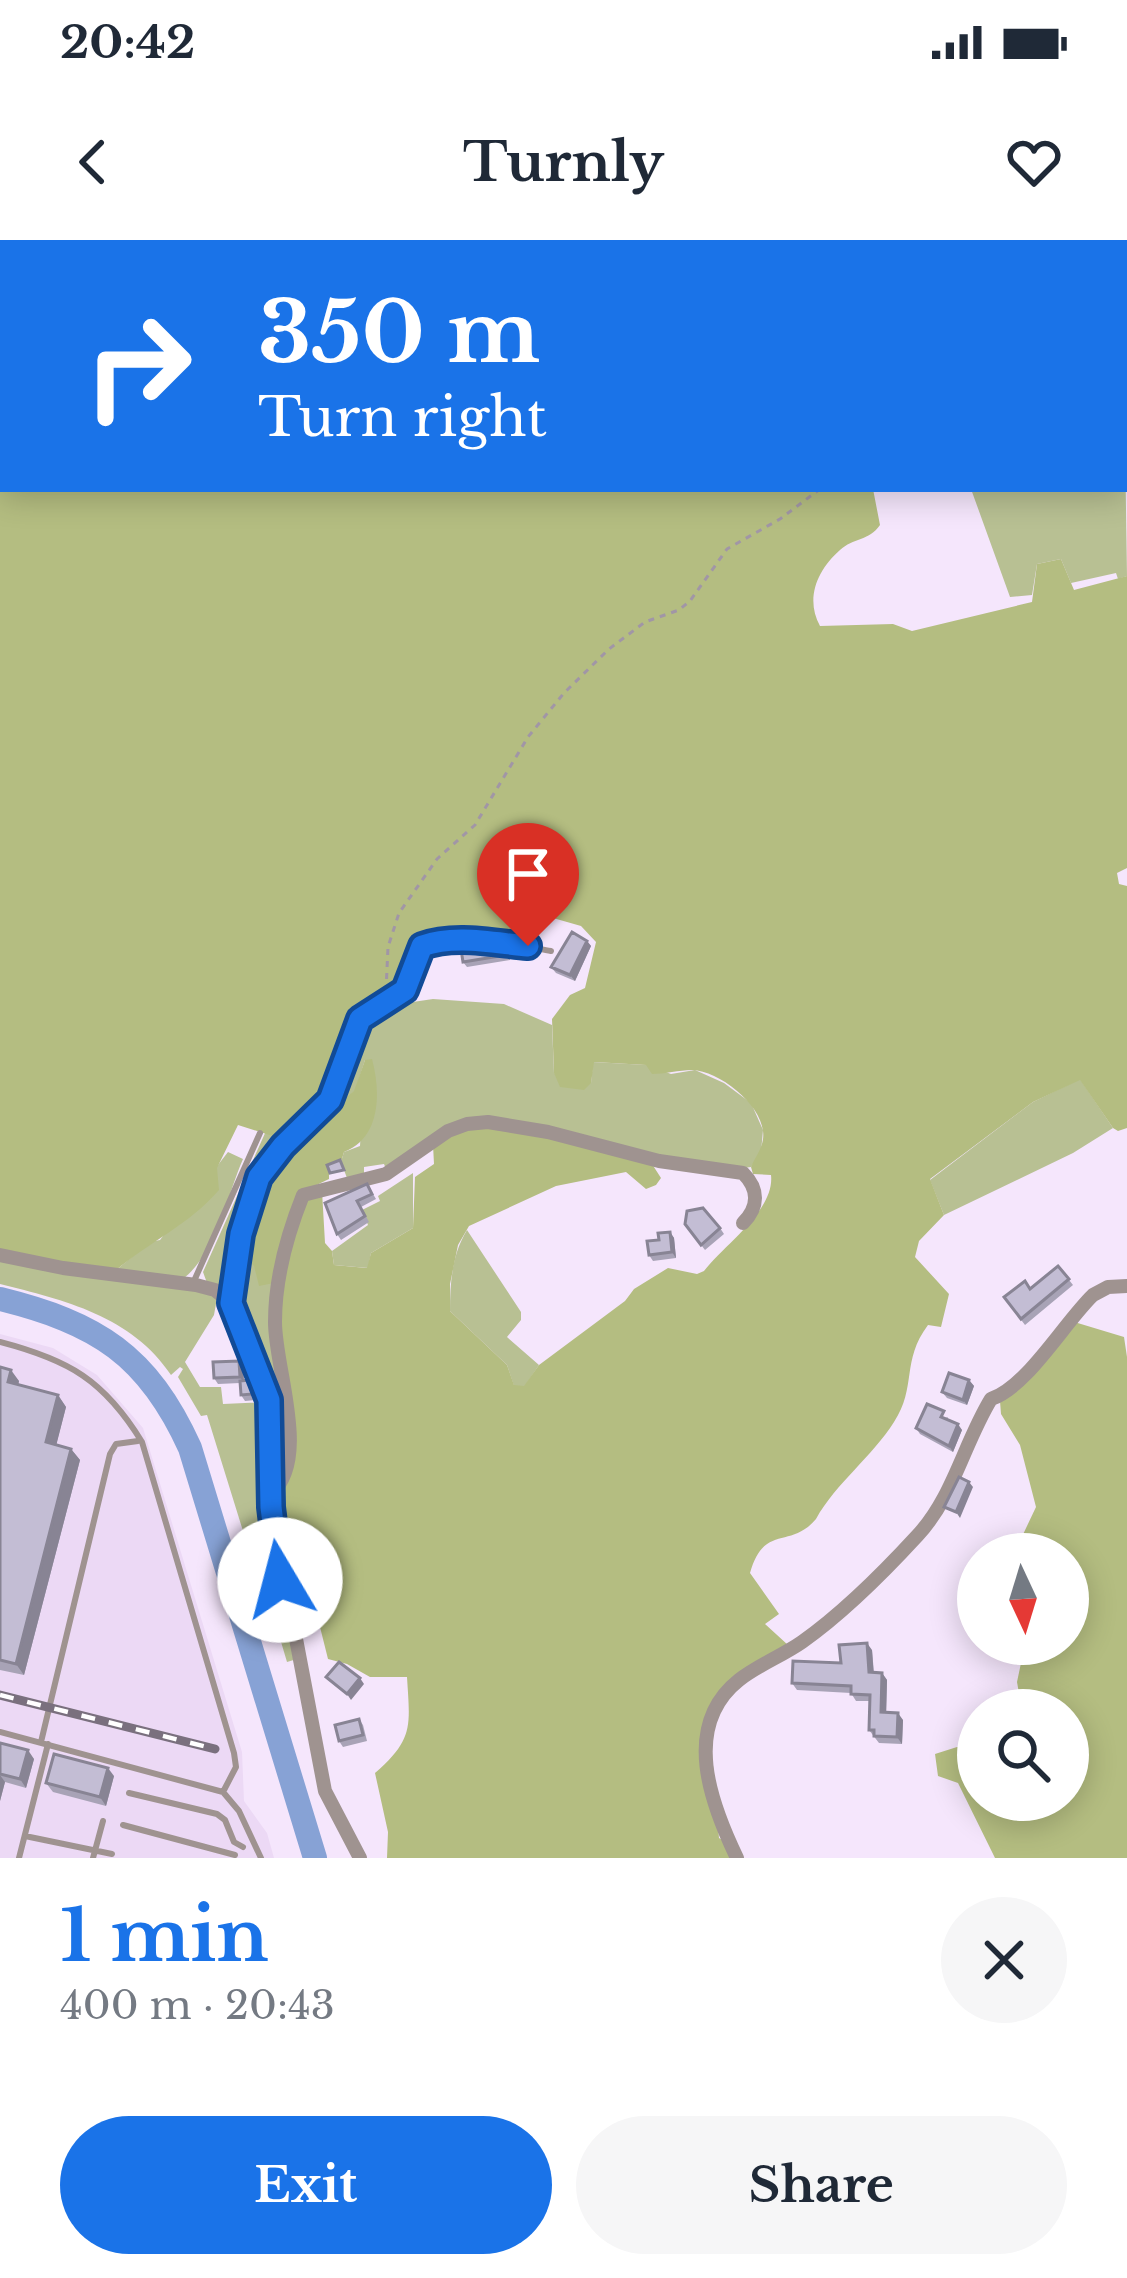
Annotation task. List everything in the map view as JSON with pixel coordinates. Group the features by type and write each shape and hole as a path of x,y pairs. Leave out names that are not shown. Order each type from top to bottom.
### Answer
{"street":[{"path":"271,1493 285,1476 289,1433 275,1323 278,1282 304,1195 386,1174 448,1131 488,1122 659,1161 742,1173 755,1193 756,1205 743,1222"},
{"path":"0,1255 193,1284 231,1303 266,1385 276,1562 293,1623 325,1791 360,1858"},
{"path":"737,1858 705,1769 706,1744 721,1701 737,1681 804,1641 920,1534 939,1508 992,1399 1004,1395 1020,1379 1067,1319 1093,1295 1108,1287 1127,1286"}],"lane":[{"path":"231,1303 241,1234 259,1177 330,1100 360,1019 405,990 422,946 434,941 479,940 551,951"},
{"path":"193,1284 260,1132"},
{"path":"0,1342 50,1355 94,1381 124,1412 142,1442 234,1753 236,1767 224,1792"},
{"path":"19,1858 110,1454 124,1440 142,1442"},
{"path":"0,1732 224,1792 248,1827 261,1858"},
{"path":"129,1793 217,1814 225,1820 234,1843 243,1846"},
{"path":"94,1854 103,1821"},
{"path":"123,1825 233,1856 243,1846 248,1827"},
{"path":"25,1836 94,1854 112,1854"}],"path":[{"path":"382,1004 390,980 388,947 399,913 436,859 475,825 528,736 564,693 645,622 690,601 727,549 816,492"}],"shaded area":[{"path":"0,1334 53,1348 97,1375 143,1428 242,1752 244,1801 267,1833 274,1858 0,1858"}],"green space":[{"path":"0,492 874,492 880,525 832,558 816,585 814,606 820,626 893,624 912,631 1032,602 1037,564 1061,559 1074,590 1127,576 1127,868 1117,873 1119,884 1127,886 1127,1128 1113,1128 1080,1080 1033,1102 930,1179 944,1215 919,1241 915,1257 949,1294 941,1327 928,1325 920,1338 901,1409 885,1435 816,1519 797,1533 770,1542 750,1573 779,1614 765,1624 788,1645 709,1717 719,1838 729,1844 734,1858 387,1858 388,1832 375,1773 397,1751 407,1731 407,1677 370,1677 328,1659 314,1603 310,1548 276,1523 274,1504 288,1479 280,1347 283,1272 305,1197 322,1191 325,1243 334,1265 367,1268 371,1253 413,1228 415,1177 434,1164 433,1145 467,1126 513,1128 652,1164 661,1178 656,1185 646,1189 626,1172 556,1186 469,1226 458,1245 450,1311 507,1365 514,1385 524,1386 539,1365 625,1301 634,1289 668,1268 704,1271 765,1201 771,1175 753,1174 751,1167 763,1141 760,1120 726,1082 692,1070 652,1074 646,1065 594,1062 591,1083 584,1090 560,1087 554,1073 552,1019 570,995 585,988 596,942 581,926 532,912 510,931 496,935 422,942 415,949 404,986 355,1019 329,1098 285,1140 238,1125 217,1168 219,1190 115,1271 0,1251"},
{"path":"972,492 1126,492 1127,576 1118,579 1116,573 1071,583 1061,559 1037,564 1032,595 1010,597"},
{"path":"401,996 406,1003 433,999 504,1004 552,1025 554,1073 591,1083 593,1062 647,1065 671,1074 695,1070 751,1103 763,1130 761,1152 751,1167 685,1163 489,1119 386,1169 384,1164 364,1167 364,1179 347,1178 341,1162 344,1152 360,1146 365,1060 355,1091 335,1101 359,1031"},
{"path":"372,1059 377,1099 371,1125 344,1152 341,1162 329,1167 329,1179 302,1192 274,1283 259,1286 254,1266 239,1252 258,1187 292,1140 335,1101 354,1091 365,1060"},
{"path":"1080,1079 1113,1128 1073,1153 944,1215 930,1180 1033,1102"},
{"path":"266,1131 285,1140 249,1190 227,1291 223,1292 207,1283 203,1272"},
{"path":"228,1152 243,1159 213,1239 195,1267 184,1278 115,1271 150,1242 160,1240"},
{"path":"413,1173 413,1228 371,1253 368,1268 334,1265 332,1251 368,1225 362,1210"},
{"path":"467,1230 521,1312 521,1320 507,1337 539,1365 525,1386 514,1386 507,1365 450,1311 453,1269"},
{"path":"239,1252 274,1283 284,1471 276,1473 275,1420 235,1295"},
{"path":"0,1259 202,1291 217,1298 214,1315 185,1362 200,1387 221,1387 223,1404 267,1402 269,1475 297,1659 287,1662 207,1415 201,1416 178,1377 183,1369 171,1375 137,1338 95,1313 0,1284"},
{"path":"1071,1321 1124,1337 1127,1858 995,1858 977,1821 1089,1821 1089,1689 1018,1689 1017,1682 1021,1665 1089,1665 1089,1533 1024,1533 1036,1507 1020,1445 1001,1414 1000,1401 1031,1376"},
{"path":"957,1747 957,1783 938,1776 935,1754"}],"building":[{"path":"572,932 587,941 570,975 551,967"},
{"path":"472,942 473,950 505,947 506,955 463,962 460,943"},
{"path":"340,1160 344,1170 330,1173 327,1165"},
{"path":"367,1184 372,1194 357,1201 365,1216 337,1234 325,1203"},
{"path":"703,1208 720,1228 701,1245 685,1224 687,1211"},
{"path":"670,1232 672,1252 649,1255 647,1241"},
{"path":"1058,1266 1069,1279 1021,1319 1004,1297 1025,1281 1030,1289"},
{"path":"239,1361 240,1377 214,1378 213,1362"},
{"path":"0,1367 11,1370 8,1382 58,1395 46,1442 71,1449 16,1664 0,1660"},
{"path":"949,1373 969,1380 963,1400 942,1392"},
{"path":"250,1380 253,1394 241,1395 240,1381"},
{"path":"927,1404 958,1424 949,1446 916,1428"},
{"path":"959,1477 969,1482 956,1512 944,1507"},
{"path":"304,1556 308,1589 296,1591 292,1557"},
{"path":"867,1643 869,1672 882,1673 881,1712 898,1713 897,1737 874,1736 874,1730 869,1730 870,1695 851,1694 851,1686 792,1683 793,1661 841,1663 839,1645"},
{"path":"339,1662 360,1678 347,1694 326,1677"},
{"path":"359,1719 363,1735 339,1741 335,1725"},
{"path":"0,1743 28,1750 20,1779 0,1774"},
{"path":"54,1754 108,1768 100,1797 46,1783"}],"waterway":[{"path":"0,1299 65,1319 116,1348 137,1366 174,1416 190,1448 315,1858"}],"railway":[{"path":"0,1695 215,1749"}],"route":[{"path":"280,1580 271,1507 269,1400 231,1303 241,1234 259,1177 330,1100 360,1019 405,990 422,946 434,941 479,940 528,946"}]}
